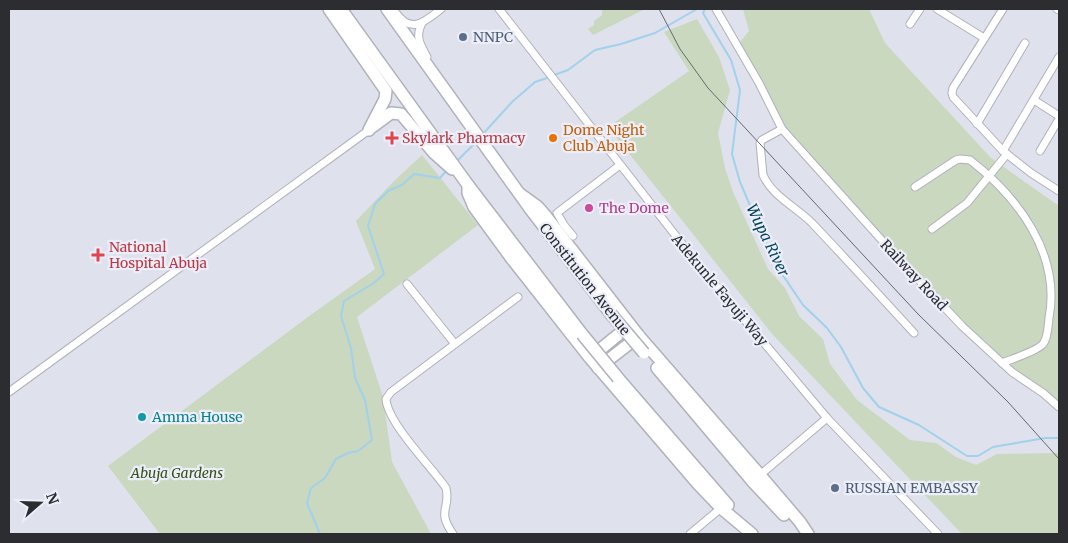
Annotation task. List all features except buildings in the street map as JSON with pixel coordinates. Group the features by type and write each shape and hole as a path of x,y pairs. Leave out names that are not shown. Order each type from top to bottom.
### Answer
{"main road":[{"path":"329,9 386,91 385,99 369,130"},
{"path":"340,9 421,129 465,181 582,334 727,504 756,534"},
{"name":"Constitution Avenue","path":"386,9 520,194 611,314 753,482 802,534"},
{"path":"369,130 394,113 402,114 421,129"},
{"path":"465,181 474,207 512,259 598,368 698,484 721,508 752,534"},
{"path":"520,194 538,207 545,215 639,336 800,522 808,534"},
{"path":"590,358 630,325"},
{"path":"598,368 639,336"}],"street":[{"path":"393,9 408,24 416,25 422,23 441,9"},
{"name":"Adekunle Fayuji Way","path":"499,9 697,264 827,418 938,534"},
{"path":"910,24 920,9"},
{"path":"937,9 984,38"},
{"path":"1003,9 953,88 953,97 1005,153 1059,191"},
{"name":"Railway Road","path":"717,11 759,83 782,129 893,253 962,326 1002,363 1059,407"},
{"path":"422,23 418,42 436,73 440,84"},
{"path":"977,124 1025,42"},
{"path":"932,229 967,203 989,177 1058,62"},
{"path":"1034,100 1059,118 1040,151"},
{"path":"782,129 760,143 764,180 778,195 811,222 914,333"},
{"path":"9,392 369,130"},
{"path":"915,187 960,159 970,160 1021,209 1032,228 1044,253 1052,292 1046,339 1040,347 1002,363"},
{"path":"573,236 557,213 620,164"},
{"path":"407,284 455,344"},
{"path":"453,534 444,518 446,488 399,426 389,410 386,399 391,392 518,297"},
{"path":"760,476 827,418"},
{"path":"690,534 721,508"}],"green space":[{"path":"602,9 645,9 593,35 588,29 602,15"},
{"path":"743,9 869,9 885,43 991,158 1059,206 1059,407 962,326 782,129 737,46 749,31"},
{"path":"697,19 719,57 730,90 718,133 725,168 733,192 768,269 785,288 799,316 823,339 830,364 857,400 910,440 936,443 956,457 976,465 997,454 1059,453 1059,534 962,534 773,335 608,127 689,71 664,32"},
{"name":"Abuja Gardens","path":"422,155 478,225 357,317 383,397 392,462 431,534 160,534 108,466 375,269 356,221"}],"waterway":[{"path":"554,75 568,70 595,50 655,33 697,9"},
{"name":"Wupa River","path":"705,9 703,13 731,60 740,90 732,154 740,182 780,271 803,305 827,328 841,347 863,388 879,407 919,425 967,456 978,456 993,447 1045,438 1059,438"},
{"path":"482,135 512,102 535,82 550,77"},
{"path":"456,162 476,142"},
{"path":"320,534 307,503 311,488 325,478 336,459 348,453 358,451 372,440 365,400 355,378 351,348 341,316 344,301 374,283 384,274 368,226 375,204 388,191 402,185 414,174 440,178 447,170"}],"tram line":[{"path":"659,9 680,49 708,88 918,314 1008,402 1059,459"}],"place":[{"name":"NNPC","path":"463,37"},
{"name":"Skylark Pharmacy","path":"392,138"},
{"name":"Dome Night Club Abuja","path":"553,138"},
{"name":"The Dome","path":"589,208"},
{"name":"National Hospital Abuja","path":"98,255"},
{"name":"Amma House","path":"142,417"},
{"name":"RUSSIAN EMBASSY","path":"835,488"}]}
